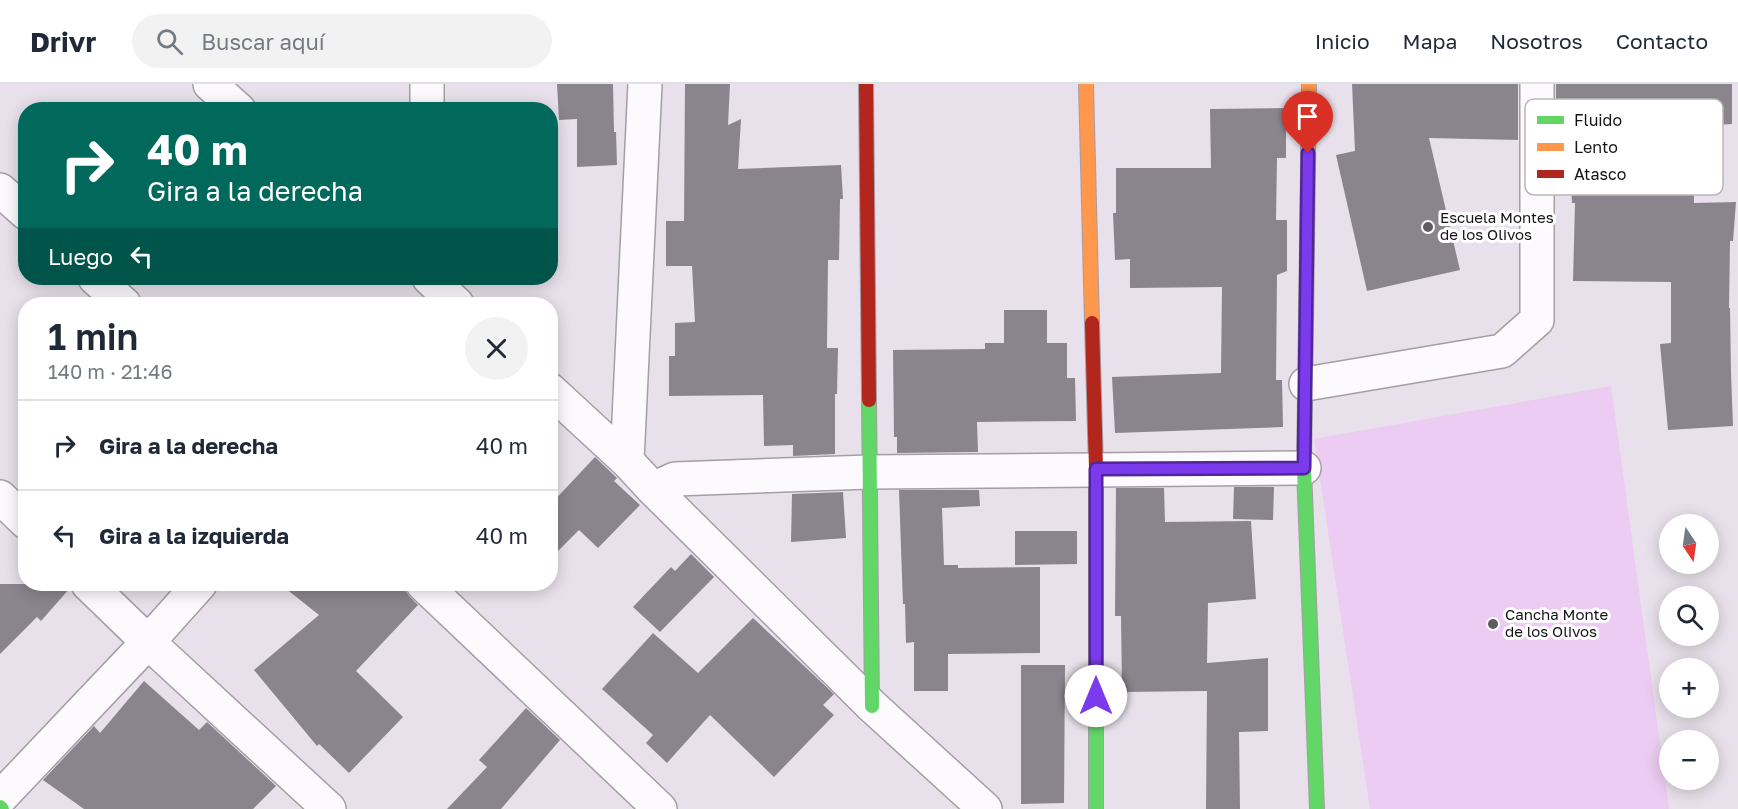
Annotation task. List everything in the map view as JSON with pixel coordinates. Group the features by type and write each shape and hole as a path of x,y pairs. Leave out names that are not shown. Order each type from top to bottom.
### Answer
{"street":[{"path":"210,84 230,102"},
{"path":"427,84 427,102"},
{"path":"627,460 645,84"},
{"path":"866,84 872,706"},
{"path":"1086,84 1096,469 1096,809"},
{"path":"1309,84 1304,468 1317,809"},
{"path":"1536,84 1536,99"},
{"path":"0,190 18,206"},
{"path":"1306,384 1502,351 1537,321 1536,195"},
{"path":"103,285 116,297"},
{"path":"437,285 449,297"},
{"path":"558,397 627,460 653,489 872,706 985,809"},
{"path":"653,489 675,479 869,472 1304,468"},
{"path":"0,497 18,514"},
{"path":"95,591 329,809"},
{"path":"0,798 194,591"},
{"path":"430,591 660,809"}],"shaded area":[{"name":"Cancha Monte de los Olivos","path":"1611,386 1659,736 1659,790 1666,790 1669,809 1370,809 1314,439"}],"building":[{"path":"557,84 613,84 617,165 577,167 577,119 559,120"},
{"path":"685,84 730,84 728,125 741,119 738,169 841,165 843,199 840,199 839,260 828,260 827,348 838,348 835,454 793,456 793,445 764,446 763,395 669,396 669,356 675,356 675,323 695,322 692,266 666,266 666,221 684,221"},
{"path":"1352,84 1518,84 1518,140 1429,138 1460,270 1367,291 1336,155 1355,151"},
{"path":"1556,84 1732,84 1732,124 1723,124 1723,99 1556,99"},
{"path":"1286,108 1286,158 1277,158 1276,220 1287,220 1287,271 1277,275 1276,380 1282,380 1283,427 1115,433 1112,377 1221,373 1222,287 1130,288 1130,259 1115,260 1113,213 1116,213 1116,168 1211,168 1210,109"},
{"path":"1572,195 1694,195 1694,203 1736,202 1733,241 1730,241 1729,308 1733,426 1668,430 1660,344 1671,343 1671,282 1573,281 1575,203 1572,203"},
{"path":"1004,310 1047,310 1047,343 1067,343 1067,378 1075,378 1076,421 977,422 978,452 897,453 897,437 894,437 893,350 985,349 985,343 1004,343"},
{"path":"595,457 617,478 614,481 640,505 598,548 579,530 558,551 558,496"},
{"path":"1234,487 1274,487 1273,520 1233,519"},
{"path":"1116,488 1164,488 1165,522 1251,521 1256,599 1208,603 1207,663 1268,658 1268,731 1239,732 1240,809 1206,809 1207,691 1122,692 1121,616 1115,616"},
{"path":"899,490 979,490 980,506 942,508 944,565 958,565 958,568 1040,567 1040,653 948,654 948,691 914,691 914,642 906,643 905,604 903,604"},
{"path":"843,492 846,538 791,542 792,494"},
{"path":"1015,531 1077,531 1077,564 1015,565"},
{"path":"691,554 714,577 660,632 633,607 671,567 675,571"},
{"path":"0,584 18,584 18,591 67,591 41,621 37,617 0,654"},
{"path":"289,591 406,591 418,605 356,671 403,717 349,773 319,744 317,746 254,670 319,615"},
{"path":"753,618 834,694 823,705 834,715 774,777 710,715 667,763 646,743 653,735 602,689 653,633 698,673"},
{"path":"1021,665 1065,665 1064,803 1021,804"},
{"path":"144,681 199,730 207,722 276,786 253,809 84,809 43,780 94,726 100,733"},
{"path":"526,708 560,740 501,809 447,809 487,767 479,760"}],"traffic: fast":[{"path":"1306,324 1304,468 1317,809"},
{"path":"869,400 872,706"},
{"path":"1096,579 1096,809"}],"traffic: slow":[{"path":"1086,84 1092,323"},
{"path":"1306,324 1309,84"}],"traffic: jam":[{"path":"866,84 869,400"},
{"path":"1092,323 1096,579"}],"place":[{"name":"Escuela Montes de los Olivos","path":"1428,227"},
{"name":"Cancha Monte de los Olivos","path":"1493,624"}],"route":[{"path":"1096,696 1096,469 1304,468 1308,153"}]}
